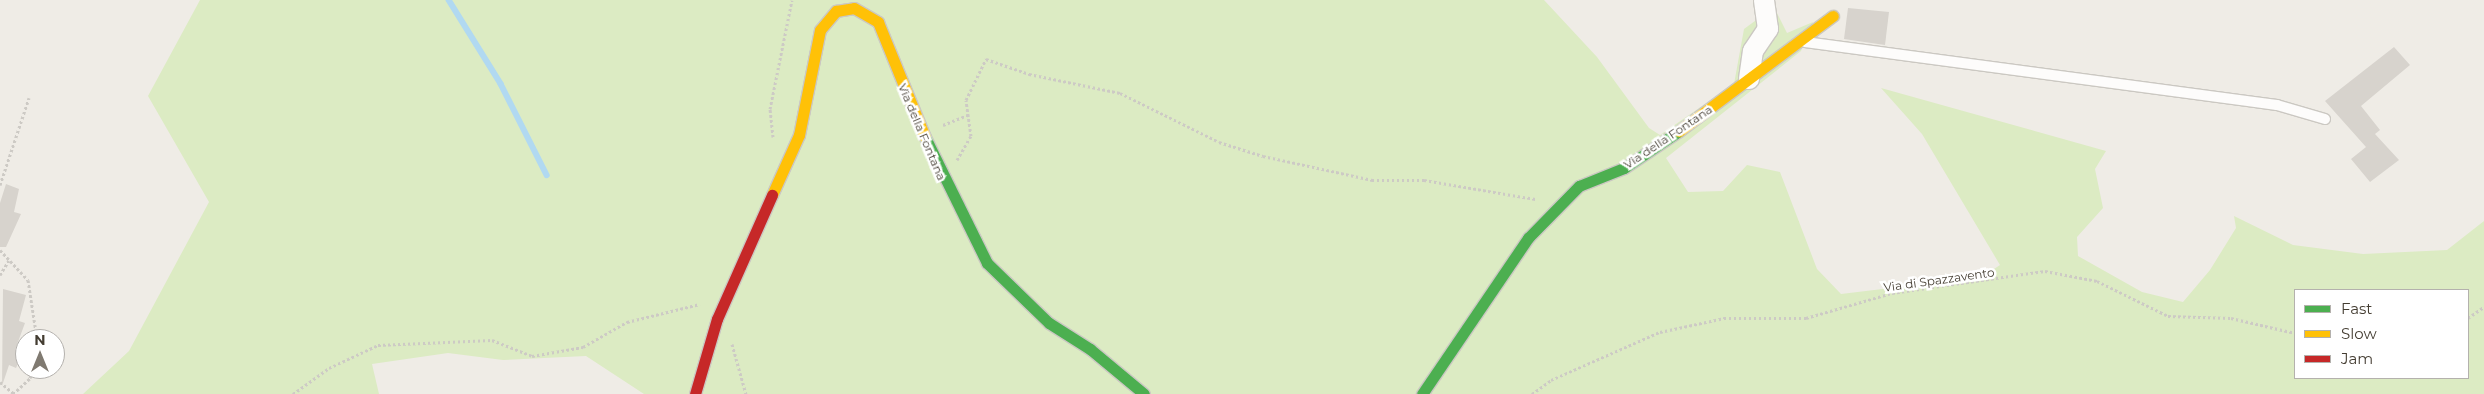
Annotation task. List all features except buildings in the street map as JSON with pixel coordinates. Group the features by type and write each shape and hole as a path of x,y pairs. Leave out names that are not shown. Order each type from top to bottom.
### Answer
{"street":[{"path":"1764,0 1768,29 1784,52"},
{"name":"Via della Fontana","path":"694,394 717,318 799,136 820,30 836,11 854,8 878,22 942,180 966,230 1013,292 1144,394"},
{"name":"Via della Fontana","path":"1422,394 1528,238 1578,186 1624,168 1750,79 1833,16"},
{"path":"1750,79 1753,50 1768,29"}],"lane":[{"path":"1833,16 1837,0"},
{"path":"1800,40 1849,51 2277,105 2325,119"}],"path":[{"path":"774,147 770,109 792,0"},
{"path":"942,180 971,136 966,100 986,59 1029,74 1120,93 1219,142 1263,156 1372,180 1433,181 1558,205"},
{"path":"0,185 29,98"},
{"path":"0,250 28,280 35,329"},
{"path":"0,276 9,260"},
{"name":"Via di Spazzavento","path":"1532,394 1551,380 1660,332 1724,318 1806,318 1892,293 2044,271 2097,281 2168,316 2231,318 2294,333"},
{"path":"292,394 330,368 378,345 492,340 532,356 583,347 627,322 690,308 728,293"},
{"path":"2469,317 2484,307"},
{"path":"717,318 734,347 746,394"},
{"path":"0,382 13,393 29,379"}],"green space":[{"path":"200,0 1544,0 1597,57 1649,128 1660,135 1734,84 1744,29 1774,7 1787,33 1813,22 1801,51 1666,158 1688,192 1723,191 1747,165 1780,172 1817,269 1841,294 1982,277 2000,265 1922,134 1881,88 2106,151 2095,169 2103,208 2077,237 2078,256 2142,292 2183,302 2210,270 2236,228 2234,216 2293,245 2363,254 2447,250 2484,221 2484,394 644,394 586,356 503,360 448,353 372,364 379,394 83,394 129,351 209,202 148,96"}],"waterway":[{"path":"449,0 501,84 547,175"}],"traffic: fast":[{"path":"1422,394 1528,238 1579,186 1624,168 1679,131"},
{"path":"925,137 987,263 1049,323 1090,349 1144,394"}],"traffic: slow":[{"path":"772,195 799,135 820,30 836,11 854,8 878,22 925,137"},
{"path":"1679,131 1833,16"}],"traffic: jam":[{"path":"695,394 717,319 772,195"}]}
